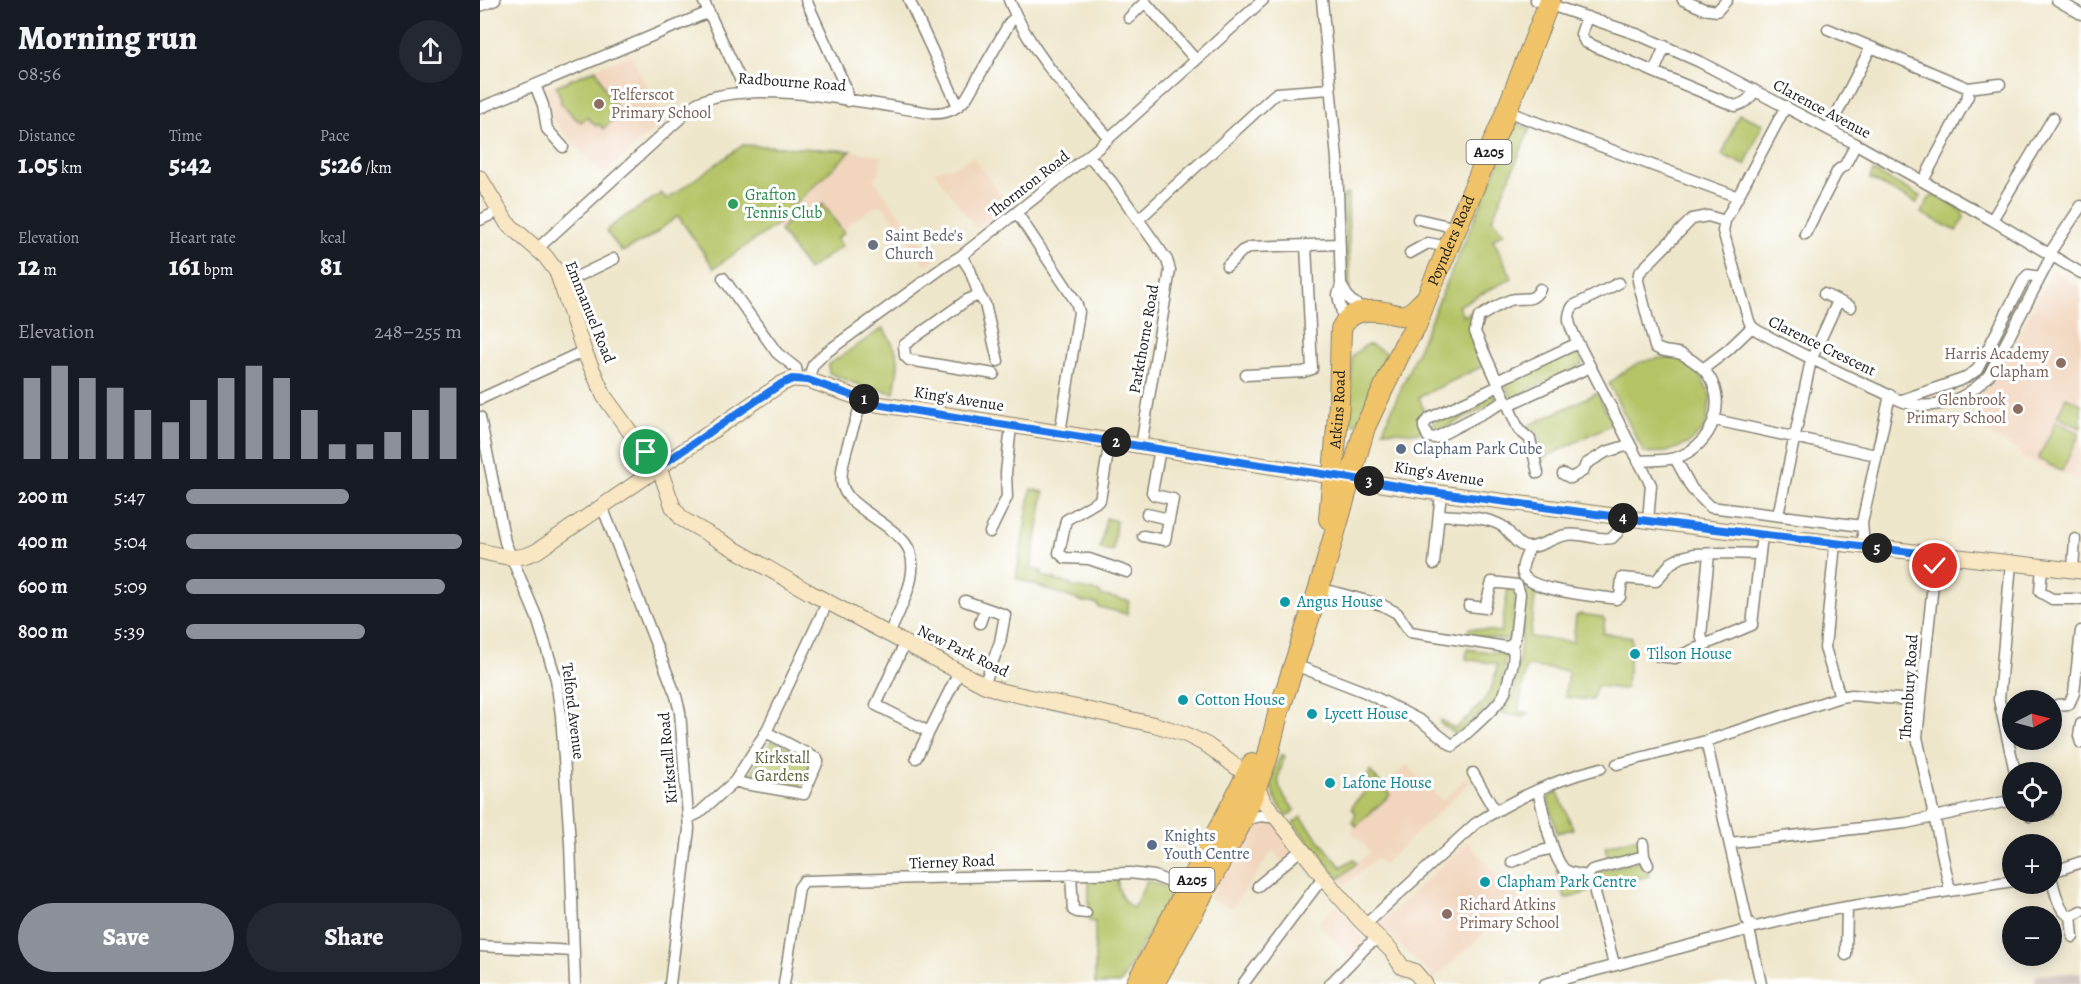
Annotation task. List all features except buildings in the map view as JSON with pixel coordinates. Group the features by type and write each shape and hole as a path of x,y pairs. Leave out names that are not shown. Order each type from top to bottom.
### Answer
{"highway":[{"name":"Poynders Road","path":"1342,477 1404,345 1416,326 1506,111 1545,1"},
{"path":"1344,322 1356,312 1375,311 1402,316 1415,312 1426,299"},
{"path":"1375,311 1395,320 1402,331 1404,345"},
{"name":"Atkins Road","path":"1254,781 1267,759 1278,714 1340,518 1342,477 1339,404 1341,329 1344,322"},
{"name":"A205","path":"1136,984 1243,820 1254,781"},
{"name":"A205","path":"1154,984 1194,892 1254,781"}],"main road":[{"name":"Emmanuel Road","path":"480,178 499,212 513,230 554,266 584,351 608,402 657,468"},
{"name":"King's Avenue","path":"803,379 891,406 1442,493 1762,535 2077,570"},
{"path":"480,551 512,558 525,557 537,551 781,384 803,379"},
{"name":"New Park Road","path":"657,468 673,507 682,519 984,685 1001,691 1156,725 1178,731 1200,741 1254,781 1261,797 1323,877 1365,926 1395,955 1402,967 1414,971 1425,984"}],"street":[{"path":"480,6 495,0"},
{"path":"703,0 740,79 743,92"},
{"path":"807,0 845,86 848,101"},
{"path":"909,0 958,106 970,92 1010,22 1016,17"},
{"name":"Thornton Road","path":"803,379 824,354 961,256 1089,156 1263,0"},
{"name":"Atkins Road","path":"1322,0 1338,181 1341,285 1338,295 1344,322"},
{"path":"1683,0 1704,9 1717,11 1727,0"},
{"path":"2057,0 2081,14"},
{"path":"1129,18 1146,1 1195,59"},
{"name":"Clarence Avenue","path":"1545,1 1665,46 1755,90 1923,181 2081,273"},
{"path":"1014,2 1016,17 1025,35 1042,59 1109,138"},
{"path":"480,108 709,12"},
{"path":"1587,17 1581,34 1585,42 1654,72 1735,106 1745,103 1755,90"},
{"path":"1828,29 1968,88 2000,84"},
{"path":"1654,72 1665,46"},
{"path":"1829,129 1871,47"},
{"path":"535,85 543,105 547,129 563,147"},
{"path":"1923,181 1968,96 1968,88"},
{"path":"1138,220 1277,93 1330,89"},
{"name":"Radbourne Road","path":"537,249 689,108 712,97 743,92 789,94 931,113 943,113 958,106"},
{"path":"1638,461 1675,458 1700,444 1715,420 1717,400 1713,384 1703,369 1682,354 1659,350 1655,347 1638,280 1639,273 1692,219 1708,216 1725,221 1786,106"},
{"path":"1506,111 1738,197"},
{"path":"1992,220 2054,118"},
{"path":"1804,234 1838,170 1845,165 1856,144"},
{"name":"Parkthorne Road","path":"1089,156 1111,181 1167,260 1170,270 1141,446"},
{"name":"Clarence Crescent","path":"1725,221 1723,231 1752,327 1811,360 1890,395 1914,405 1936,405 1960,399 1978,387 1997,362 2050,254 2081,206"},
{"path":"480,220 499,212"},
{"path":"1017,213 1078,306 1079,318 1060,433"},
{"path":"1418,219 1457,228"},
{"path":"1410,253 1428,243 1448,247"},
{"path":"1227,266 1247,248 1339,244"},
{"path":"1246,375 1303,372 1312,369 1305,245"},
{"path":"961,256 985,304 998,361"},
{"path":"562,284 614,259"},
{"path":"1902,400 1963,379 1977,370 2024,279 2028,275 2040,277"},
{"path":"723,278 777,353 796,368 803,379"},
{"path":"1619,283 1573,306 1569,312 1569,325 1651,485 1648,521"},
{"path":"1341,285 1350,300 1375,311"},
{"path":"1538,473 1530,439 1519,430 1475,332 1479,317 1509,300 1534,298 1540,290"},
{"path":"1824,294 1851,307"},
{"path":"980,295 967,300 909,340 904,345 904,351 909,360 994,374"},
{"path":"1778,515 1811,360 1838,301"},
{"path":"1703,369 1728,350 1752,327"},
{"path":"1578,343 1430,418 1424,424 1425,432 1428,437 1435,438 1507,403 1590,367"},
{"path":"480,399 584,351"},
{"path":"1864,547 1862,526 1890,395"},
{"path":"863,399 843,467 844,490 854,502 905,542 912,559 911,576 890,635"},
{"name":"Telford Avenue","path":"480,417 505,542 546,640 558,690 570,843 575,984"},
{"path":"1715,420 1876,455"},
{"path":"990,532 1007,497 1006,473 1011,426"},
{"path":"1110,441 1100,500 1066,520 1059,553 1065,558 1089,559 1127,572"},
{"path":"1563,474 1571,478 1583,471 1586,464 1606,452 1629,445"},
{"path":"1143,536 1165,540 1173,499 1154,495 1152,492 1160,449"},
{"path":"1675,458 1692,489 1710,507 1862,526"},
{"path":"1434,564 1442,493"},
{"name":"Kirkstall Road","path":"602,506 678,704 689,818 670,984"},
{"path":"1439,512 1442,515 1490,521 1502,526 1523,546 1529,548 1564,535 1612,538 1618,531 1620,517"},
{"path":"1148,514 1169,519"},
{"path":"1659,656 1675,658 1752,625 1762,535"},
{"path":"2075,539 2077,570"},
{"path":"1835,543 1825,648 1840,697"},
{"path":"1529,548 1522,571 1524,578 1534,585 1616,599 1620,597 1622,578 1656,581 1671,564 1682,557 1694,554 1759,554"},
{"path":"1704,645 1701,635 1709,554"},
{"name":"Thornbury Road","path":"1936,555 1917,737 1950,890"},
{"path":"2011,563 1999,700 2013,762"},
{"path":"2042,567 2040,592 2052,598 2081,599"},
{"path":"1321,580 1397,613 1410,632 1506,647 1512,645"},
{"path":"1295,664 1384,701 1421,721 1453,746 1502,698 1512,667 1512,645 1515,639 1520,594 1517,585 1492,582 1485,608 1469,606"},
{"path":"689,818 699,813 735,781 766,732 828,601"},
{"path":"964,601 1003,613 1006,617 1000,642 984,685"},
{"path":"981,623 985,608"},
{"path":"2062,705 2069,704 2074,693 2081,631"},
{"path":"905,643 876,705 929,732"},
{"path":"916,758 959,672"},
{"path":"1617,764 1706,741 1840,697 1852,695 1921,701"},
{"path":"2081,724 2079,736 2081,743"},
{"path":"735,781 804,794 817,759 766,732"},
{"path":"1706,741 1761,984"},
{"path":"1365,926 1474,824 1495,811 1538,791 1601,768"},
{"path":"1473,773 1495,811"},
{"path":"1538,791 1553,848 1563,868 1568,872 1587,876 1593,885 1614,964"},
{"path":"1730,843 1878,826 1936,817 2002,802"},
{"path":"1243,820 1261,816 1277,818"},
{"path":"1587,876 1592,870 1646,860 1643,844"},
{"path":"1512,862 1553,848"},
{"path":"1258,886 1302,849"},
{"path":"2062,869 2081,862"},
{"path":"1071,874 1073,910 1086,913"},
{"name":"Tierney Road","path":"784,984 799,888 804,881 1140,874 1161,878 1194,892"},
{"path":"1243,984 1323,877"},
{"path":"1545,984 1809,914 2002,883"},
{"path":"2057,894 2062,909 2076,913 2073,937"},
{"path":"1846,956 1847,907"},
{"path":"1330,984 1368,945 1379,938"},
{"path":"480,946 574,951"}],"shaded area":[{"name":"Telferscot Primary School","path":"631,54 663,121 603,175 550,117 538,91"},
{"path":"851,151 882,156 879,173 873,179 934,259 926,265 884,207 879,205 849,224 844,233 837,238 842,246 808,270 776,225"},
{"path":"973,157 1008,205 976,229 934,171 954,166"},
{"path":"2052,270 2081,288 2081,474 2079,479 2021,458 2021,453 1972,423 1983,403 1979,395 1995,379 2001,369"},
{"path":"1407,765 1442,801 1467,777 1470,782 1383,865 1376,858 1345,885 1339,879 1370,852 1351,831 1390,795 1383,787"},
{"path":"1277,818 1302,849 1282,862 1273,850 1232,908 1208,899 1249,824"},
{"name":"Richard Atkins Primary School","path":"1467,842 1520,899 1434,979 1379,924"},
{"path":"1336,905 1367,941 1348,962 1346,953 1318,922"},
{"path":"2081,972 2081,984 2035,984 2036,975"}],"green space":[{"path":"596,69 608,96 620,114 603,129 587,117 581,122 576,119 560,102 556,86"},
{"path":"1739,114 1763,124 1745,165 1722,155"},
{"path":"1516,123 1530,129 1492,219 1504,233 1493,239 1512,278 1458,306 1463,316 1473,312 1478,318 1483,366 1419,397 1426,417 1419,433 1383,430"},
{"name":"Grafton Tennis Club","path":"743,145 851,151 791,208 779,223 714,268 678,216 650,237 622,252 606,231 661,193 667,199"},
{"path":"1873,171 1921,196 1917,203 1870,179"},
{"path":"1348,194 1350,288 1346,288 1343,195"},
{"path":"1932,196 1938,196 1962,210 1964,218 1956,231 1921,213"},
{"path":"823,204 844,233 837,238 842,246 808,270 780,231 794,214 804,223"},
{"path":"883,328 897,353 894,393 856,384 829,373 828,365"},
{"path":"1366,345 1387,353 1362,415 1356,424 1353,424 1350,421 1352,356"},
{"path":"1577,349 1583,363 1581,365 1511,397 1505,385 1507,381"},
{"path":"1677,357 1698,371 1711,397 1705,428 1689,443 1667,452 1644,453 1609,384 1625,371 1647,360"},
{"path":"1597,393 1612,424 1538,461 1536,443 1540,441 1535,430 1531,432 1526,427"},
{"path":"1490,394 1497,396 1496,402 1438,431 1433,430 1435,421"},
{"path":"2066,397 2081,404 2081,428 2057,417"},
{"path":"2056,422 2080,433 2062,471 2038,459"},
{"path":"1031,489 1044,492 1031,569 1042,571 1041,576 1070,583 1070,586 1129,601 1127,614 1098,607 1098,604 1083,602 1016,578"},
{"path":"1106,518 1116,521 1113,551 1100,549"},
{"path":"1508,588 1516,593 1511,636 1505,640 1468,635 1469,628 1501,632"},
{"path":"1525,591 1536,592 1530,637 1573,642 1576,616 1580,614 1602,617 1605,620 1603,633 1632,637 1626,688 1597,686 1592,700 1565,697 1568,671 1526,666 1518,711 1529,713 1523,717 1500,713 1513,697 1519,662"},
{"path":"1467,649 1506,654 1499,697 1456,735 1440,723 1441,720 1455,729 1478,708 1492,685 1497,664 1466,659"},
{"name":"Kirkstall Gardens","path":"773,739 812,762 799,789 746,781"},
{"path":"1281,754 1285,756 1279,785 1295,810 1287,817 1276,800 1272,787 1273,773"},
{"path":"1370,771 1390,795 1356,826 1352,822 1356,813 1352,809 1354,803 1363,794"},
{"path":"1558,792 1573,829 1557,833 1548,800 1549,796"},
{"path":"1301,817 1341,867 1354,859 1357,863 1339,879 1293,823"},
{"path":"1638,837 1639,848 1636,853 1608,860 1605,846"},
{"path":"1638,861 1644,862 1649,876 1598,889 1595,878 1597,872"},
{"path":"1557,871 1566,877 1581,881 1588,892 1565,899"},
{"path":"1089,877 1117,877 1121,895 1133,908 1148,880 1173,891 1120,984 1095,984 1095,922 1089,921"}],"place":[{"name":"Telferscot Primary School","path":"599,104"},
{"name":"Grafton Tennis Club","path":"733,204"},
{"name":"Saint Bede's Church","path":"873,245"},
{"name":"Harris Academy Clapham","path":"2061,363"},
{"name":"Glenbrook Primary School","path":"2018,409"},
{"name":"Clapham Park Cube","path":"1401,449"},
{"name":"Angus House","path":"1285,602"},
{"name":"Tilson House","path":"1635,654"},
{"name":"Cotton House","path":"1183,700"},
{"name":"Lycett House","path":"1312,714"},
{"name":"Lafone House","path":"1330,783"},
{"name":"Knights Youth Centre","path":"1152,845"},
{"name":"Clapham Park Centre","path":"1485,882"},
{"name":"Richard Atkins Primary School","path":"1447,914"}],"route":[{"path":"646,452 657,468 781,384 788,380 798,379 808,380 876,404 917,411 1425,491 1648,521 1936,555 1935,566"}]}
